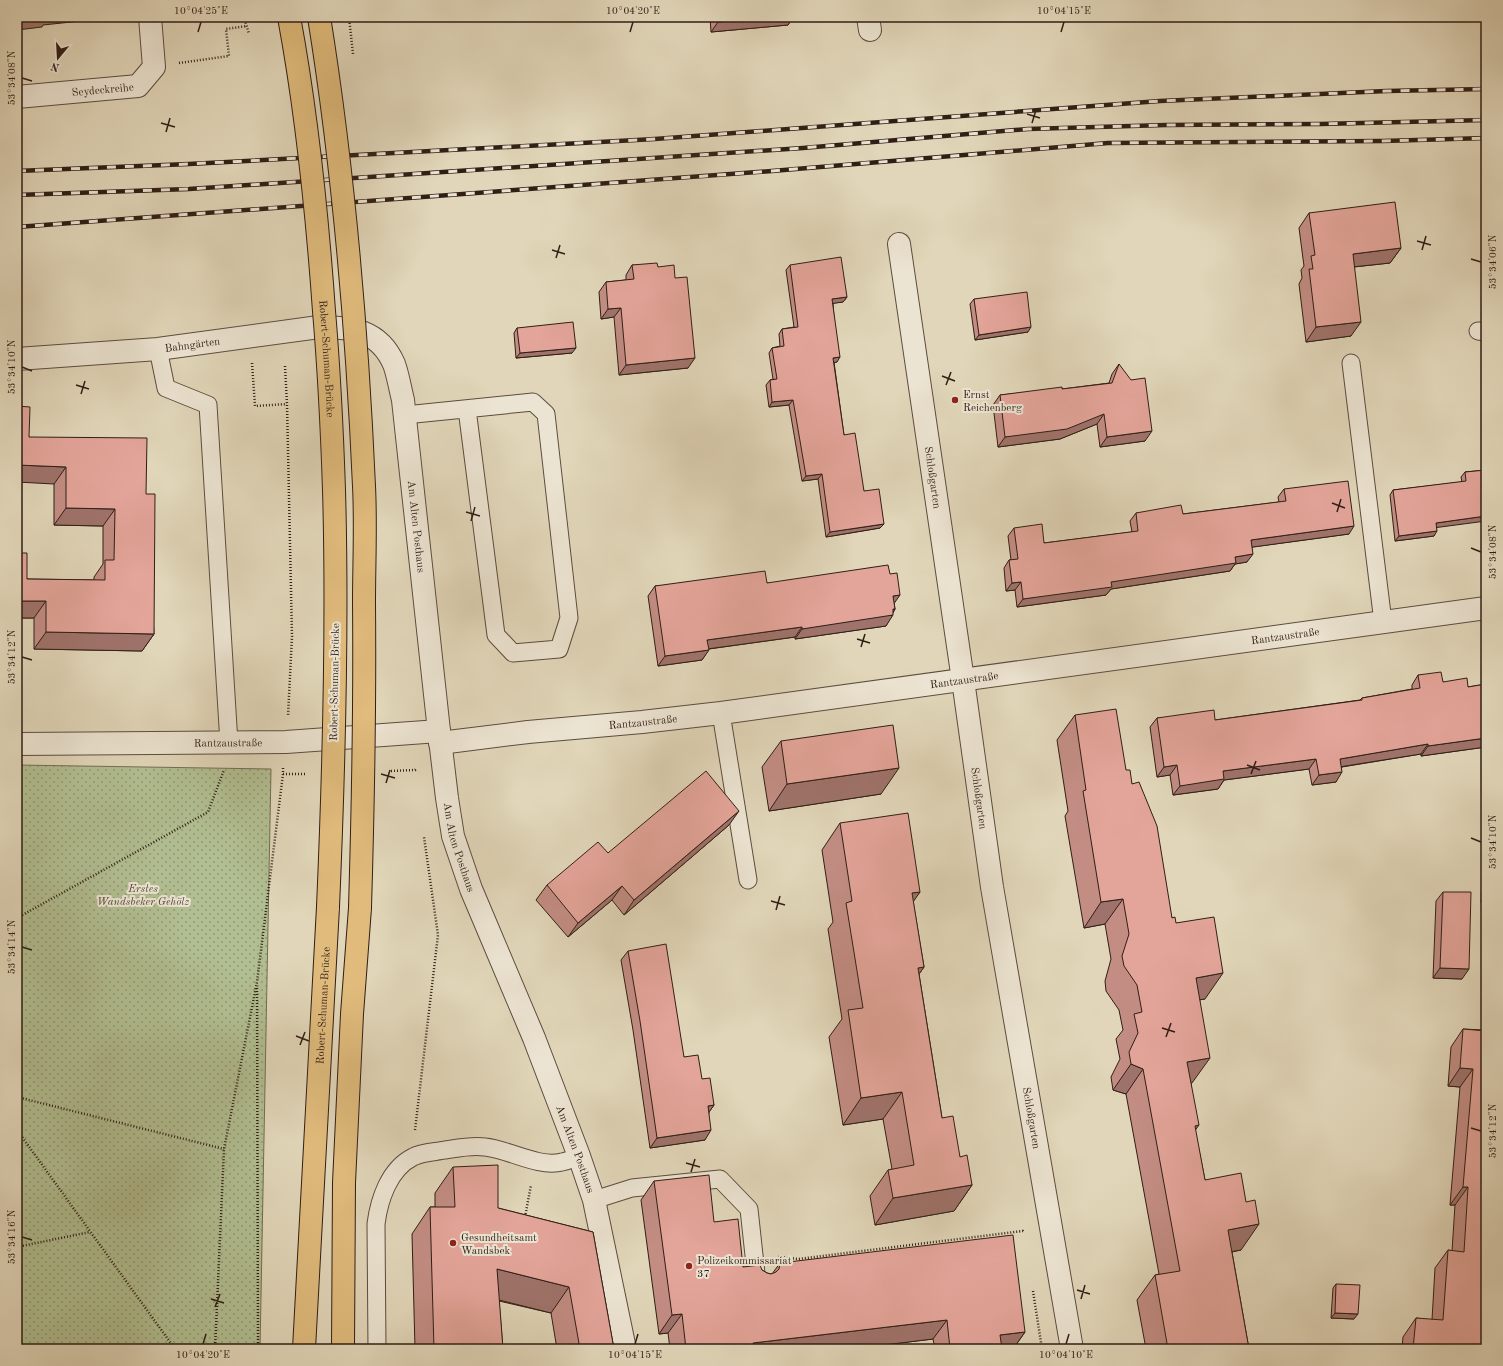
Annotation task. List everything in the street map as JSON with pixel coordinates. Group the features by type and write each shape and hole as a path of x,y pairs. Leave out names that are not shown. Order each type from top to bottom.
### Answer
{"main road":[{"name":"Robert-Schuman-Brücke","path":"289,17 304,109 319,234 329,370 334,483 335,646 332,813 304,1349"},
{"path":"319,17 326,57 347,235 357,364 364,488 363,800 360,908 352,1014 344,1183 343,1349"}],"street":[{"path":"150,17 154,67"},
{"name":"Seydeckreihe","path":"17,96 138,86 154,67"},
{"name":"Schloßgarten","path":"899,244 992,887 1072,1349"},
{"name":"Bahngärten","path":"17,359 158,349 319,326 342,327 367,333"},
{"name":"Am Alten Posthaus","path":"367,333 382,344 394,364 403,400 440,737 453,836 471,889 534,1038 579,1156 594,1200 625,1349"},
{"name":"Rantzaustraße","path":"17,744 231,743 440,737 528,732 642,722 721,713 1486,608"}],"lane":[{"path":"158,349 166,388 208,405 231,743"},
{"path":"1351,363 1383,622"},
{"path":"405,415 533,402 546,414 569,618 559,649 513,652 496,635 467,409"},
{"path":"721,713 748,880"},
{"path":"377,1349 376,1224 385,1188 400,1166 413,1156 466,1147 485,1147 548,1163 561,1163 579,1156"},
{"path":"594,1200 632,1188 720,1179 749,1209 757,1282"}],"path":[{"path":"244,17 249,34"},
{"path":"154,67 230,56 226,29 246,26"},
{"path":"284,366 287,404 292,636 289,710"},
{"path":"253,371 255,406 287,404"},
{"path":"17,918 208,812 231,743"},
{"path":"415,770 416,777"},
{"path":"215,1349 224,1149 258,982 283,774"},
{"path":"413,1156 438,935 424,836"},
{"path":"258,982 258,1349"},
{"path":"17,1097 224,1149"},
{"path":"17,1172 18,1131"},
{"path":"18,1131 176,1349"},
{"path":"524,1218 535,1160"},
{"path":"754,1254 798,1259 1023,1231 1024,1238"},
{"path":"17,1247 90,1232"},
{"path":"1032,1286 1042,1349"}],"green space":[{"name":"Erstes Wandsbeker Gehölz","path":"17,765 271,769 260,1349 17,1349"}],"building":[{"path":"17,17 49,17 17,21"},
{"path":"718,17 774,17 718,22"},
{"path":"1395,202 1401,248 1353,254 1361,322 1316,327 1309,269 1313,269 1311,256 1315,255 1309,213"},
{"path":"841,257 847,297 832,299 840,357 833,358 844,435 855,433 864,491 879,489 884,524 830,532 822,474 806,476 793,400 772,402 770,380 777,379 772,348 784,346 782,329 798,327 790,265"},
{"path":"657,263 658,267 674,265 675,278 687,277 695,358 626,365 621,308 608,309 606,282 634,279 632,265"},
{"path":"1027,292 1031,327 979,335 974,299"},
{"path":"573,322 576,348 520,353 517,328"},
{"path":"1119,364 1131,380 1145,378 1152,431 1107,437 1104,414 1067,429 1005,437 1000,395 1062,387 1062,389 1112,383"},
{"path":"17,406 30,407 29,437 147,438 146,494 155,494 154,634 46,632 46,601 17,601 17,553 27,553 27,579 105,580 105,560 114,560 115,509 66,508 66,467 17,465"},
{"path":"1486,470 1486,516 1436,523 1437,531 1399,536 1393,490 1466,481 1465,472"},
{"path":"1348,481 1354,526 1251,540 1253,554 1235,557 1236,563 1111,582 1112,587 1023,599 1021,582 1012,583 1009,560 1018,559 1014,528 1042,524 1044,543 1138,531 1136,513 1181,505 1183,514 1286,501 1284,489"},
{"path":"888,565 890,574 897,573 900,595 893,596 895,609 893,609 893,615 802,629 802,627 707,640 709,650 665,656 655,586 765,571 767,583"},
{"path":"1441,672 1443,682 1467,678 1468,687 1486,684 1486,738 1428,746 1428,744 1340,759 1342,772 1319,775 1316,759 1223,771 1224,779 1180,786 1177,765 1164,767 1157,718 1214,710 1215,720 1362,700 1362,698 1420,688 1418,675"},
{"path":"1116,709 1126,770 1130,770 1132,784 1139,782 1157,826 1172,918 1175,917 1176,923 1214,917 1223,973 1196,978 1210,1058 1187,1062 1199,1125 1195,1126 1205,1180 1241,1173 1246,1202 1255,1200 1259,1224 1228,1230 1249,1349 1168,1349 1155,1275 1180,1271 1143,1069 1131,1064 1129,1052 1138,1033 1134,1014 1142,1012 1137,985 1124,966 1122,956 1129,934 1123,899 1101,902 1083,791 1086,790 1075,715"},
{"path":"893,725 899,768 787,784 781,741"},
{"path":"706,771 739,811 634,900 622,886 578,923 547,885 598,842 608,853"},
{"path":"908,813 920,892 912,893 924,967 918,968 942,1118 953,1116 960,1157 967,1155 972,1185 893,1198 888,1170 914,1165 902,1092 861,1098 848,1010 863,1008 846,903 852,901 840,823"},
{"path":"1443,892 1471,892 1469,969 1440,968"},
{"path":"666,944 684,1057 698,1055 702,1079 710,1078 714,1105 708,1106 711,1130 657,1138 628,951"},
{"path":"1463,1029 1486,1031 1486,1349 1413,1349 1416,1318 1443,1320 1448,1250 1464,1252 1468,1187 1463,1187 1473,1069 1460,1068"},
{"path":"498,1165 498,1208 593,1232 614,1349 580,1349 569,1287 497,1269 503,1349 434,1349 430,1207 455,1207 453,1167"},
{"path":"709,1175 714,1222 738,1219 743,1267 760,1265 762,1270 771,1274 779,1269 780,1263 1013,1235 1025,1332 1000,1335 1002,1349 950,1349 947,1320 753,1343 753,1349 686,1349 682,1314 672,1315 654,1181"},
{"path":"1336,1284 1360,1285 1358,1314 1335,1313"}],"railway":[{"path":"17,171 189,164 655,139 1160,101 1386,91 1486,89"},
{"path":"17,195 189,189 803,148 1028,129 1166,125 1321,124 1486,120"},
{"path":"17,227 772,171 1108,143 1383,141 1486,138"}],"place":[{"name":"Ernst Reichenberg","path":"955,400"},
{"name":"Gesundheitsamt Wandsbek","path":"453,1243"},
{"name":"Polizeikommissariat 37","path":"689,1266"}]}
